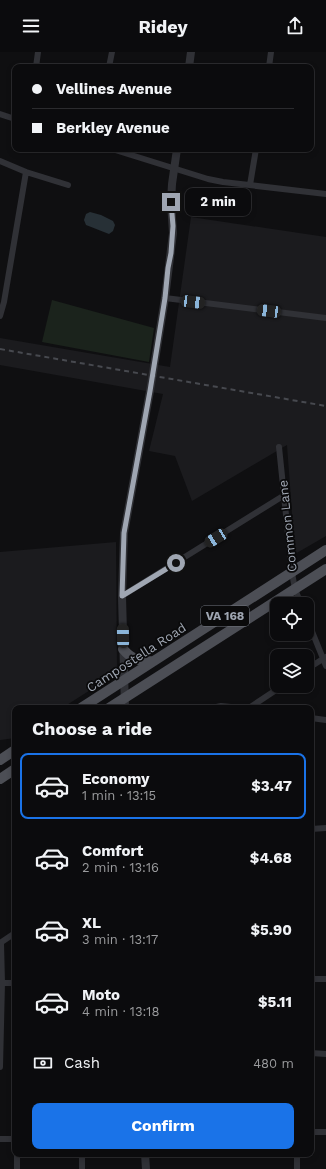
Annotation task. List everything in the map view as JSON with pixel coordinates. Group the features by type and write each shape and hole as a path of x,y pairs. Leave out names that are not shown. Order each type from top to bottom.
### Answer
{"main road":[{"name":"Campostella Road","path":"86,705 326,550"},
{"name":"VA 168","path":"124,703 326,569"},
{"path":"123,649 135,660 154,661"},
{"path":"0,760 12,752"},
{"path":"0,779 12,771"}],"street":[{"path":"36,64 38,52"},
{"path":"110,64 112,52"},
{"path":"189,64 191,52"},
{"path":"269,64 271,52"},
{"path":"0,114 12,118"},
{"path":"122,152 208,179 326,194"},
{"path":"124,703 122,596 124,533 150,391 165,298 173,233 171,202 177,152"},
{"path":"250,185 256,152"},
{"path":"0,161 26,172 68,185"},
{"path":"0,316 4,302 26,172"},
{"path":"165,298 326,318"},
{"name":"Common Lane","path":"279,447 292,573 298,597"},
{"path":"122,596 284,496"},
{"path":"314,634 325,658 326,666"},
{"path":"314,665 325,658"},
{"path":"254,705 272,693"},
{"path":"314,718 326,720"},
{"path":"314,829 326,828"},
{"path":"0,1067 2,983 0,943 12,935"},
{"path":"314,979 326,979"},
{"path":"2,983 12,983"},
{"path":"314,1053 326,1054"},
{"path":"314,1132 326,1132"},
{"path":"0,1139 12,1139"},
{"path":"17,1157 17,1169"},
{"path":"82,1157 82,1169"},
{"path":"145,1157 146,1169"},
{"path":"297,1157 297,1169"}],"shaded area":[{"path":"90,212 101,215 113,221 115,225 113,231 109,234 86,225 84,220 86,214"},
{"path":"191,217 326,237 326,536 295,554 287,445 192,501 175,456 149,451 163,394 0,365 0,338 170,367"},
{"path":"52,300 154,328 149,362 42,342"},
{"path":"116,542 117,673 67,705 12,705 12,738 0,740 0,552"}],"railway":[{"path":"0,349 326,406"}],"route":[{"path":"171,202 173,226 171,253 150,391 124,533 122,596 176,563"}]}
